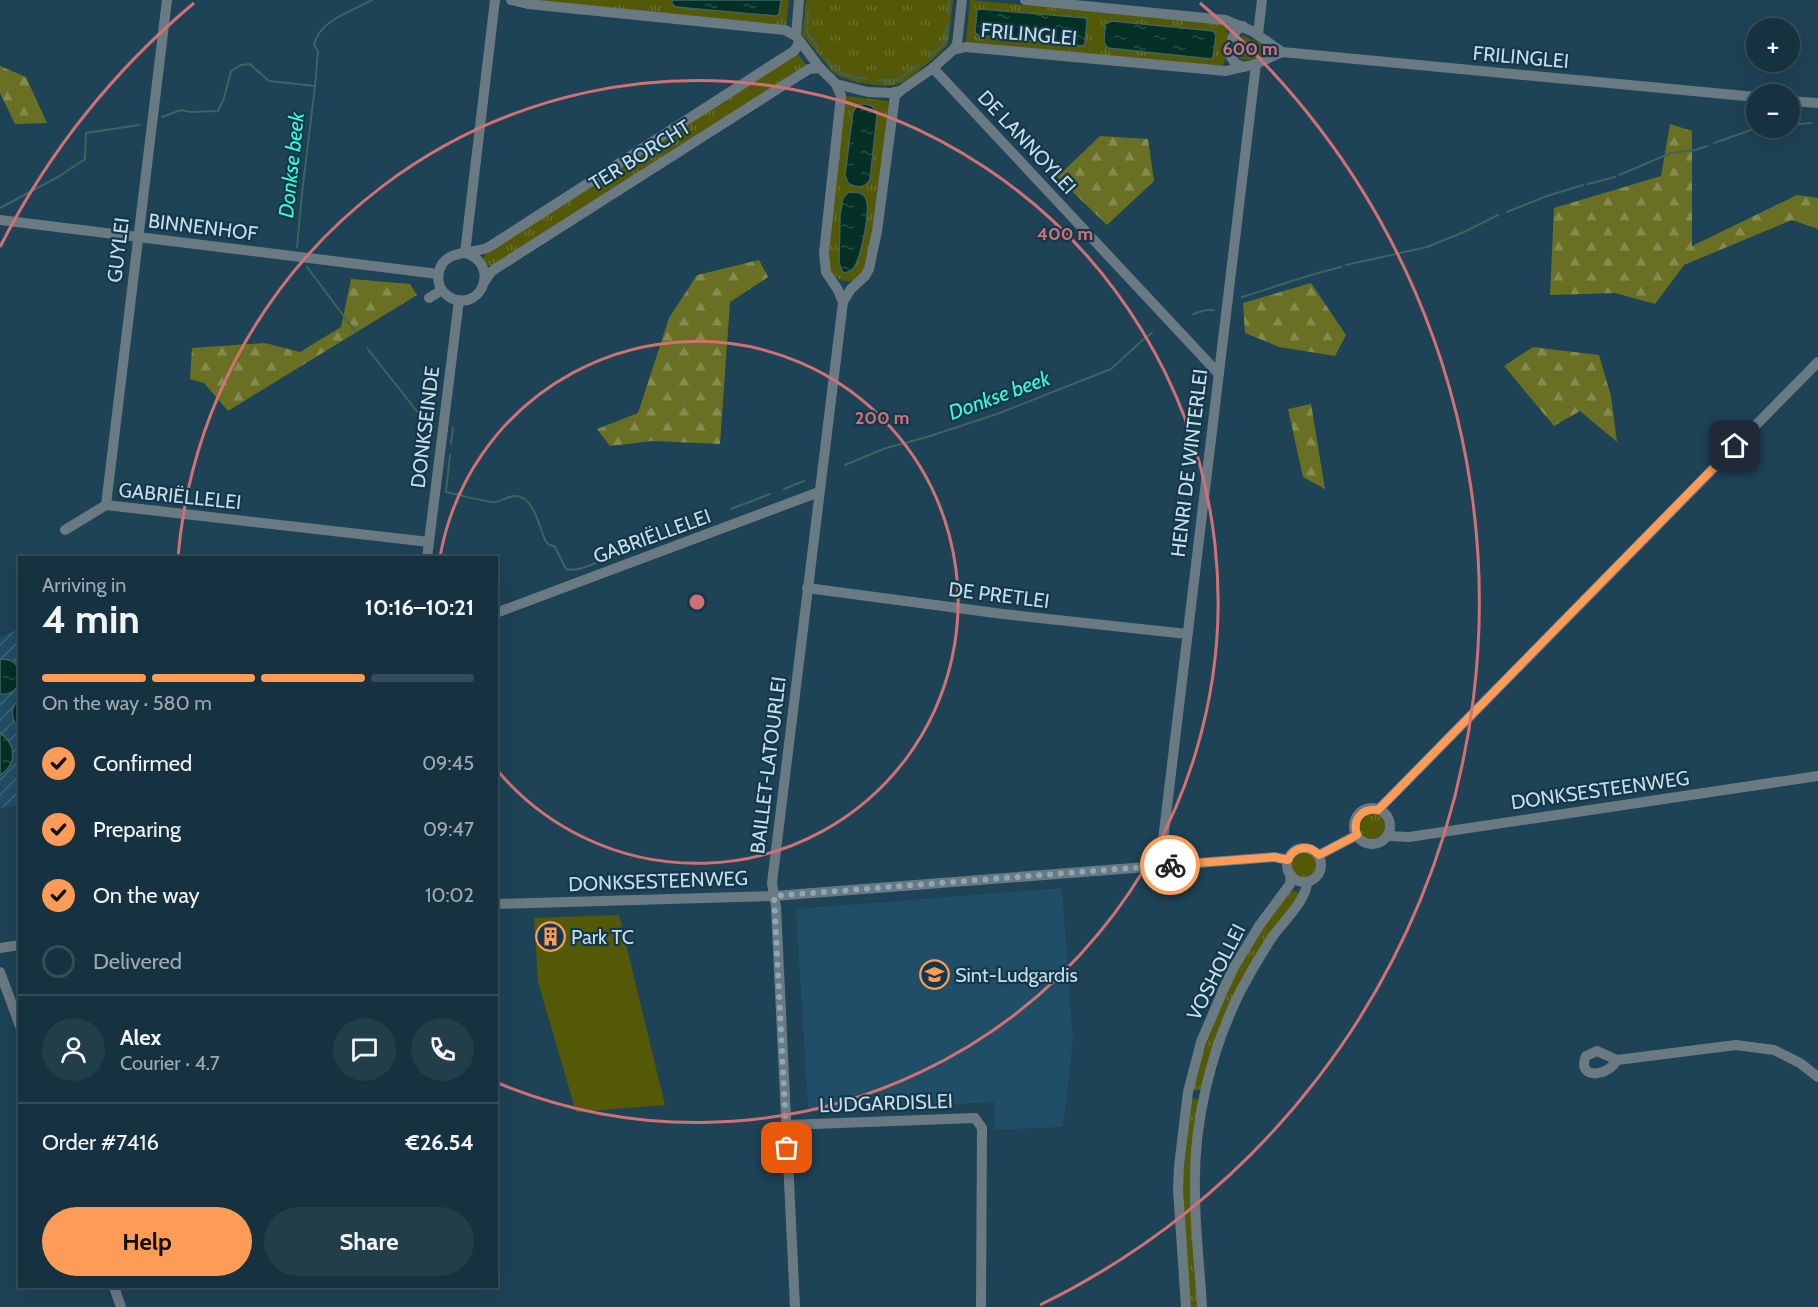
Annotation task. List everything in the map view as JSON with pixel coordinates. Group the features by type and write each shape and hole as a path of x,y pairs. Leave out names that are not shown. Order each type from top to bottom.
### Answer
{"street":[{"name":"GUYLEI","path":"106,505 167,0"},
{"path":"465,253 495,0"},
{"path":"511,0 528,4 785,30 798,38 820,68 836,84 841,96 825,231 824,264 843,302"},
{"path":"798,38 799,0"},
{"name":"FRILINGLEI","path":"953,50 958,35 962,0"},
{"name":"FRILINGLEI","path":"1025,0 1225,20 1258,34 1282,52"},
{"path":"1258,34 1263,0"},
{"path":"1243,26 1234,32 1231,57 1236,64 1244,67"},
{"name":"TER BORCHT","path":"465,253 489,247 794,51 798,47 798,38"},
{"name":"FRILINGLEI","path":"900,91 933,68 953,50 966,47 1226,71 1257,64 1282,52 1746,96"},
{"name":"HENRI DE WINTERLEI","path":"1160,865 1257,64"},
{"name":"TER BORCHT","path":"484,281 495,268 809,69 820,68"},
{"name":"DE LANNOYLEI","path":"933,68 1218,373"},
{"path":"836,84 868,92 900,91"},
{"path":"843,302 869,269 877,231 894,103 900,91"},
{"path":"1800,102 1818,103"},
{"name":"BINNENHOF","path":"0,220 438,274"},
{"path":"465,253 475,258 482,266 485,272 484,281 478,293 472,298 459,300 446,295 438,280 438,274 442,264 449,257 465,253"},
{"path":"429,298 442,290"},
{"name":"DONKSEINDE","path":"428,556 459,300"},
{"name":"BAILLET-LATOURLEI","path":"795,1307 772,883 843,302"},
{"path":"1378,810 1818,362"},
{"name":"GABRIËLLELEI","path":"498,612 819,492"},
{"path":"65,530 106,505"},
{"name":"GABRIËLLELEI","path":"106,505 429,542"},
{"name":"DE PRETLEI","path":"807,588 1003,614 1187,634"},
{"name":"DONKSESTEENWEG","path":"1357,835 1362,841 1374,844 1388,836 1409,837 1818,776"},
{"path":"1288,860 1287,868 1291,876 1307,883 1312,881 1319,875 1322,867 1319,855 1357,835 1356,821 1361,813 1369,810 1378,810 1386,814 1390,825 1388,836"},
{"name":"DONKSESTEENWEG","path":"498,904 774,896 1274,857 1288,860 1293,851 1300,848 1315,850 1319,855"},
{"name":"VOSHOLLEI","path":"1186,1307 1178,1190 1188,1092 1201,1042 1234,966 1259,926 1290,884 1291,876"},
{"name":"VOSHOLLEI","path":"1202,1307 1194,1193 1204,1096 1222,1035 1240,991 1272,938 1305,894 1307,883"},
{"path":"0,948 18,945"},
{"path":"0,972 18,1021"},
{"path":"1617,1060 1736,1045 1774,1050 1800,1063 1818,1077"},
{"path":"1188,1092 1204,1096"},
{"name":"LUDGARDISLEI","path":"786,1125 975,1118 982,1128 981,1307"},
{"path":"114,1288 121,1307"}],"shaded area":[{"path":"18,629 18,805 0,808 0,638"},
{"name":"Sint-Ludgardis","path":"1062,888 1073,1040 1063,1127 994,1130 994,1102 815,1112 808,1107 796,909"}],"green space":[{"path":"531,0 789,0 786,25"},
{"path":"806,0 953,0 948,44 926,65 901,83 876,85 846,79 833,72 802,34"},
{"path":"970,0 1220,24 1229,37 1227,56 1222,66 966,42"},
{"path":"1243,36 1263,44 1267,48 1265,52 1253,60 1244,60 1236,56 1237,40"},
{"path":"798,54 806,65 492,266 487,265 483,259 485,253"},
{"path":"0,66 26,77 47,123 15,124 0,93"},
{"path":"846,96 888,101 889,105 874,227 864,269 852,281 841,280 834,275 830,267 828,252"},
{"path":"1670,124 1692,131 1692,246 1797,195 1818,198 1818,229 1792,220 1684,265 1655,304 1615,293 1550,295 1554,208 1661,176"},
{"path":"1100,136 1148,139 1154,181 1107,225 1057,177"},
{"path":"759,260 768,277 730,302 720,444 652,441 610,446 597,429 638,413 669,318 697,275"},
{"path":"351,279 410,284 417,295 228,411 204,383 190,379 192,348 265,343 300,352 341,327"},
{"path":"1311,283 1346,335 1335,356 1279,347 1245,333 1243,303"},
{"path":"1533,347 1599,355 1611,396 1617,442 1580,411 1554,426 1504,366"},
{"path":"1311,404 1325,489 1303,477 1288,409"},
{"path":"1372,813 1381,817 1385,826 1381,835 1372,839 1363,835 1359,826 1363,817"},
{"path":"1305,852 1314,856 1318,865 1314,874 1305,878 1296,874 1292,865 1296,856"},
{"path":"1290,890 1301,893 1273,929 1201,1089 1195,1090 1209,1035 1230,983 1253,943"},
{"path":"619,915 665,1105 576,1112 538,982 534,918"},
{"path":"1193,1098 1198,1100 1199,1307 1189,1307 1182,1189"}],"water":[{"path":"672,0 781,0 779,14 776,16 676,7 672,4"},
{"path":"977,10 1086,18 1085,43 1083,46 978,35 975,32"},
{"path":"1112,21 1213,31 1216,35 1213,57 1211,59 1108,48 1104,43 1105,24"},
{"path":"862,104 872,107 877,116 870,179 863,186 857,187 848,183 845,175 853,112"},
{"path":"849,192 859,193 865,197 867,213 862,245 856,264 851,271 844,273 839,262 840,215 843,198"},
{"path":"0,659 6,659 17,666 18,685 14,691 0,694"},
{"path":"18,700 18,727 12,714"},
{"path":"0,733 10,743 13,754 10,766 0,775"}],"waterway":[{"path":"162,117 181,110 218,111 231,71 241,65 250,64 269,81 315,86 318,51 314,45 317,36 330,23 372,0"},
{"path":"948,13 949,0"},
{"path":"808,12 807,33 818,48"},
{"path":"929,57 944,44 947,25"},
{"path":"826,58 843,74 866,79"},
{"path":"878,80 898,80 919,64"},
{"name":"Donkse beek","path":"297,247 315,86"},
{"name":"Donkse beek","path":"1800,124 1811,123"},
{"path":"0,208 58,177 85,159 86,133 139,125"},
{"name":"Donkse beek","path":"1714,143 1746,132"},
{"name":"Donkse beek","path":"1619,175 1671,153 1707,146"},
{"name":"Donkse beek","path":"1588,184 1615,177"},
{"name":"Donkse beek","path":"1507,212 1583,185"},
{"name":"Donkse beek","path":"1346,265 1427,247 1498,215"},
{"name":"Donkse beek","path":"307,267 355,331"},
{"name":"Donkse beek","path":"1242,297 1341,267"},
{"name":"Donkse beek","path":"1193,314 1214,310"},
{"name":"Donkse beek","path":"845,465 886,448 997,414 1111,369 1152,333"},
{"name":"Donkse beek","path":"367,348 427,424 431,425"},
{"name":"Donkse beek","path":"451,444 453,428"},
{"name":"Donkse beek","path":"450,455 446,492 492,502 512,496 521,497 531,506 545,540 555,547 566,569 584,567 614,552"},
{"name":"Donkse beek","path":"784,489 804,481"},
{"name":"Donkse beek","path":"731,509 770,494"},
{"name":"Donkse beek","path":"668,534 709,517"},
{"name":"Donkse beek","path":"635,546 647,542"}],"way so far":[{"path":"787,1148 774,896 1170,865"}],"place":[{"name":"Park TC","path":"550,937"},
{"name":"Sint-Ludgardis","path":"934,975"}],"route":[{"path":"1170,865 1274,857 1288,860 1293,851 1300,848 1315,850 1319,855 1357,835 1355,826 1361,813 1378,810 1735,446"}]}
